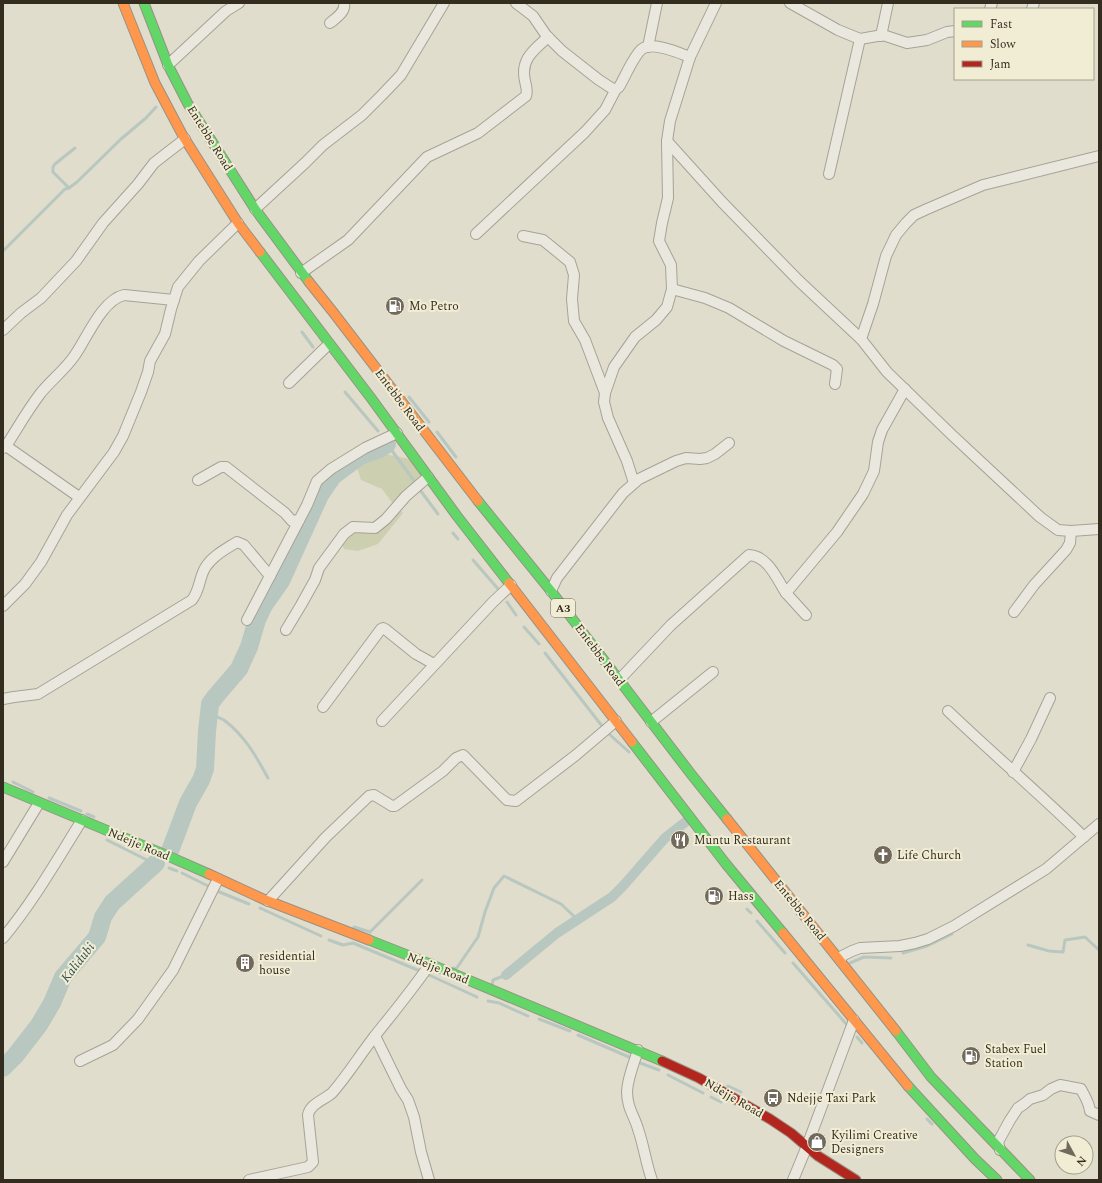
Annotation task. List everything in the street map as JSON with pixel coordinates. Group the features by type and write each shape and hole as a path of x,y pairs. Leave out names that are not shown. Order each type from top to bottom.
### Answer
{"main road":[{"name":"Entebbe Road","path":"123,3 155,82 185,139 238,223 371,398 428,477 489,552 511,585 726,864 906,1083 997,1180"},
{"name":"Entebbe Road","path":"144,3 168,65 188,104 255,209 301,273 333,312 506,541 551,591 691,774 931,1076 1030,1180"},
{"name":"Ndejje Road","path":"3,787 218,878 268,901 430,964 638,1050 700,1078 786,1129 818,1156 856,1180"}],"street":[{"path":"168,65 226,11 239,3"},
{"path":"330,23 344,10 344,3"},
{"path":"255,209 323,145 362,116 382,96 401,75 444,3"},
{"path":"516,3 533,16 548,37 562,51 599,80 616,89"},
{"path":"648,47 657,3"},
{"path":"634,483 627,462 608,418 604,402 605,393 614,366 635,337 656,320 667,307 672,289 671,265 659,241 668,198 667,141 670,121 690,57 716,3"},
{"path":"790,3 838,30 860,39 881,36 907,43 927,40 947,32 954,31"},
{"path":"881,36 888,3"},
{"path":"301,273 348,240 426,157 478,133 526,96 528,91 523,72 526,60 548,37"},
{"path":"829,174 860,39"},
{"path":"476,234 585,132 605,110 638,53 643,48 657,46 690,57"},
{"path":"3,330 21,312 41,298 76,261 103,223 138,184 154,163 185,139"},
{"path":"667,141 722,202 799,282 861,339 887,372 1040,517 1058,530 1071,531 1099,529"},
{"path":"861,339 873,304 886,256 896,235 914,215 983,185 1099,156"},
{"path":"3,606 25,584 41,562 67,515 114,452 123,436 141,392 150,361 165,334 178,288 195,266 238,223"},
{"path":"523,236 543,240 570,262 574,275 572,299 574,321 585,340 605,393"},
{"path":"672,289 705,298 729,308 784,341 833,365 837,369 835,384"},
{"path":"79,497 4,447 40,394 74,356 96,320 117,296 124,295 174,300"},
{"path":"289,383 329,344"},
{"path":"786,593 832,537 863,494 874,471 878,442 882,430 905,389"},
{"path":"247,620 299,520 316,481 365,448 397,433"},
{"path":"551,591 557,578 623,493 634,483 649,473 676,461 686,458 707,458 729,443"},
{"path":"198,480 221,467 226,467 285,513 292,521 299,520"},
{"path":"286,630 315,580 319,568 344,534 352,527 375,528 386,519 406,496 428,477"},
{"path":"1014,612 1034,585 1066,550 1070,543 1071,531"},
{"path":"3,699 38,694 97,656 143,631 192,600 197,594 204,568 217,555 237,542 244,545 270,576"},
{"path":"619,680 671,625 749,555 755,555 770,567 786,593 806,615"},
{"path":"382,721 434,664 511,585"},
{"path":"323,707 383,628 416,654 434,664"},
{"path":"651,722 714,672"},
{"path":"1013,772 1031,739 1050,698"},
{"path":"948,711 1084,837"},
{"path":"268,901 326,837 369,796 374,795 392,806 395,806 443,771 456,758 463,755 507,800 516,801 570,760 616,721"},
{"path":"3,862 39,802"},
{"path":"3,938 16,922 82,820"},
{"path":"841,961 840,957 860,948 900,946 915,943 954,926 1046,870 1099,824"},
{"path":"80,1061 113,1045 138,1019 173,970 218,878"},
{"path":"249,1180 308,1167 313,1162 308,1111 331,1093 401,1004 430,964"},
{"path":"793,1180 854,1020"},
{"path":"375,1036 408,1100 414,1117 421,1152 429,1180"},
{"path":"638,1050 629,1079 627,1091 628,1101 630,1112 638,1128 652,1180"},
{"path":"1000,1150 998,1142 1018,1108 1030,1100 1043,1095 1051,1088 1060,1085 1081,1089 1089,1103 1090,1111 1099,1115"}],"green space":[{"path":"380,453 410,459 426,482 394,505 382,489 361,480 356,464 364,456"},
{"path":"401,511 403,513 378,544 358,551 344,549 341,542 355,529 374,530"}],"waterway":[{"path":"3,251 65,189 77,182 156,107"},
{"path":"69,188 53,172 53,167 75,148"},
{"path":"302,332 313,347"},
{"path":"345,392 378,431"},
{"path":"409,397 429,422"},
{"path":"437,432 456,457"},
{"path":"387,444 415,482"},
{"path":"170,851 188,803 201,780 205,769 210,704 239,669 249,647 257,620 264,605 281,581 320,495 333,476 360,456 380,449 387,444"},
{"path":"420,490 438,514"},
{"path":"453,533 458,539"},
{"path":"473,560 499,590"},
{"path":"507,602 516,615"},
{"path":"524,627 539,644"},
{"path":"545,653 602,726"},
{"path":"209,715 224,720 238,733 254,754 268,778"},
{"path":"608,733 629,752"},
{"path":"13,782 33,792"},
{"path":"49,798 81,811"},
{"path":"87,814 94,817"},
{"path":"506,975 557,933 612,897 665,838 688,820"},
{"path":"107,840 147,860"},
{"name":"Kalidubi","path":"3,1068 15,1056 39,1025 52,1003 63,977 97,937 103,917 112,903 156,863"},
{"path":"169,868 177,871"},
{"path":"182,873 208,886"},
{"path":"454,968 456,969 478,937 494,888 504,876 561,904 578,920"},
{"path":"370,932 422,880"},
{"path":"217,891 249,904"},
{"path":"260,908 321,936"},
{"path":"747,909 751,913"},
{"path":"757,921 785,953"},
{"path":"354,927 370,932"},
{"path":"903,953 927,946 952,934"},
{"path":"1028,945 1049,951 1063,952 1065,940 1085,937 1099,950"},
{"path":"329,940 343,945 353,943 420,971"},
{"path":"850,963 864,957 891,958"},
{"path":"793,963 848,1026"},
{"path":"429,975 477,997"},
{"path":"492,985 493,980 506,975"},
{"path":"488,1001 499,1003 528,1016"},
{"path":"539,1019 570,1031"},
{"path":"578,1035 629,1057"},
{"path":"857,1037 862,1043"},
{"path":"640,1063 659,1070"},
{"path":"668,1075 703,1093"},
{"path":"728,1086 741,1092"},
{"path":"711,1097 721,1102"},
{"path":"927,1119 932,1124"}],"traffic: fast":[{"path":"144,3 168,65 188,104 255,209 309,282"},
{"path":"260,252 371,398 457,516 509,583"},
{"path":"478,501 551,591 727,819"},
{"path":"632,742 726,864 783,933"},
{"path":"3,787 209,874"},
{"path":"369,940 662,1061"},
{"path":"896,1031 931,1077 1030,1180"},
{"path":"908,1086 975,1159 997,1180"}],"traffic: slow":[{"path":"123,3 155,83 183,136 238,223 260,252"},
{"path":"309,282 478,501"},
{"path":"509,583 632,742"},
{"path":"727,819 896,1031"},
{"path":"209,874 263,899 369,940"},
{"path":"783,933 908,1086"}],"traffic: jam":[{"path":"662,1061 699,1078 770,1119 791,1133 818,1156 856,1180"}],"place":[{"name":"Mo Petro","path":"395,306"},
{"name":"Muntu Restaurant","path":"680,840"},
{"name":"Life Church","path":"883,855"},
{"name":"Hass","path":"714,896"},
{"name":"residential house","path":"245,963"},
{"name":"Stabex Fuel Station","path":"971,1056"},
{"name":"Ndejje Taxi Park","path":"773,1098"},
{"name":"Kyilimi Creative Designers","path":"817,1142"}]}
